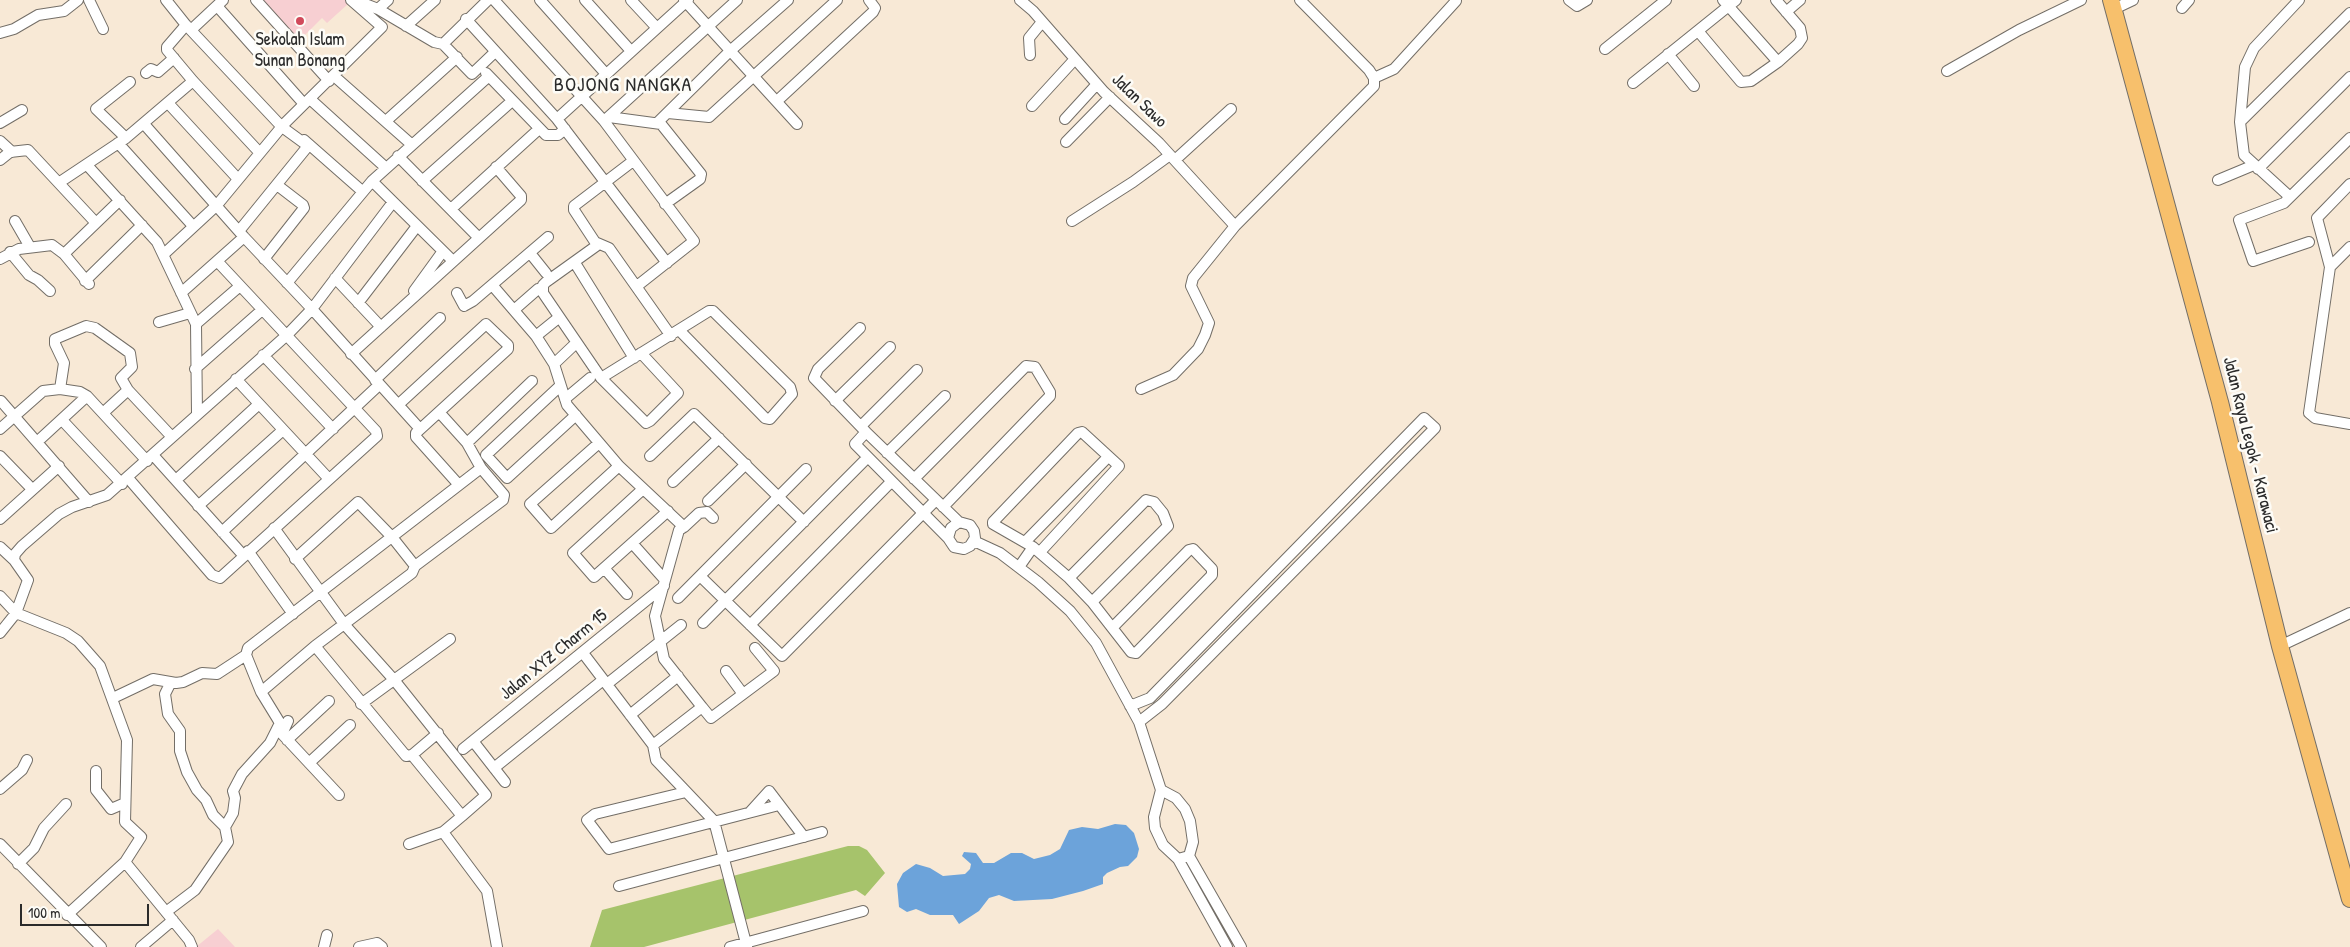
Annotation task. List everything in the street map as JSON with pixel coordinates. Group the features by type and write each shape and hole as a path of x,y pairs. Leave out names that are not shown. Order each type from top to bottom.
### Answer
{"main road":[{"name":"Jalan Raya Legok - Karawaci","path":"2115,4 2220,402 2280,646 2346,868 2350,899"}],"street":[{"path":"0,32 14,29 38,15 64,11 78,0"},
{"path":"90,0 103,29"},
{"path":"256,0 332,79 411,144"},
{"path":"353,0 382,27"},
{"path":"353,0 378,9 406,26 443,44 472,74 495,52"},
{"path":"378,9 388,0"},
{"path":"406,26 435,0"},
{"path":"443,44 466,19 488,0"},
{"path":"494,0 582,96 606,119 633,161 694,242 637,286"},
{"path":"540,0 606,74"},
{"path":"585,0 631,51"},
{"path":"631,0 657,28"},
{"path":"606,119 737,0"},
{"path":"657,123 730,51 788,0"},
{"path":"668,112 709,117 837,0"},
{"path":"777,101 873,12 875,8 869,0"},
{"name":"Jalan Sawo","path":"1020,0 1097,84 1172,158 1235,226"},
{"path":"1142,389 1173,375 1198,349 1209,323 1191,286 1193,278 1235,226 1374,86 1374,78 1369,70 1300,0"},
{"path":"1569,0 1577,6 1587,0"},
{"path":"1605,48 1666,0"},
{"path":"1698,31 1741,82 1751,81 1778,62 1802,38 1800,28 1776,0"},
{"path":"1786,12 1800,0"},
{"path":"1947,71 2019,30 2081,0"},
{"path":"2115,4 2133,0"},
{"path":"2290,197 2244,155 2240,122 2245,66 2254,48 2299,0"},
{"path":"170,1 188,28 283,125 308,146 241,234 216,261 180,293"},
{"path":"557,119 686,1 798,124"},
{"path":"1374,78 1394,68 1456,1"},
{"path":"1633,83 1698,31 1729,2 1778,62"},
{"path":"259,152 167,50 167,47 188,28 220,3 307,102 385,167"},
{"path":"2240,122 2350,13"},
{"path":"164,254 218,205 259,152 283,125 332,79 382,27 388,15"},
{"path":"466,19 557,119 667,263"},
{"path":"1030,55 1029,38 1042,22"},
{"path":"1668,54 1694,86"},
{"path":"386,122 456,57"},
{"path":"146,73 151,69 158,72 174,58"},
{"path":"1032,106 1075,59"},
{"path":"480,66 546,136 553,137 565,130"},
{"path":"287,284 362,191 385,167 489,76"},
{"path":"2218,180 2256,167 2350,78"},
{"path":"60,182 122,141 193,81"},
{"path":"130,82 96,109 193,226"},
{"path":"1065,119 1097,84"},
{"path":"1066,142 1110,97"},
{"path":"422,181 512,101"},
{"path":"168,103 238,179"},
{"path":"1072,220 1172,158 1231,109"},
{"path":"0,124 22,110"},
{"path":"606,119 661,124 701,176 665,204"},
{"path":"144,124 218,205 241,234 312,309 420,429"},
{"path":"283,125 362,191"},
{"path":"451,209 539,129"},
{"path":"2309,242 2253,261 2239,220 2284,203 2350,138"},
{"path":"0,141 12,152"},
{"path":"0,160 12,152 28,150 96,222"},
{"path":"398,156 479,238"},
{"path":"601,378 637,355 675,333 713,311 790,388 792,394 770,418 765,418 675,333 609,248 599,244 592,238 574,206 633,161"},
{"path":"87,165 158,242 196,324 197,414"},
{"path":"351,354 522,198 496,167"},
{"path":"372,181 454,261"},
{"path":"2350,184 2316,218 2330,267 2310,416 2350,424"},
{"path":"264,259 304,208 303,205 277,185"},
{"path":"64,254 120,200"},
{"path":"14,560 22,546 59,514 72,507 107,495 125,481 197,414 287,335 312,309 393,202"},
{"path":"15,221 30,248"},
{"path":"0,259 10,252 52,245 64,254 87,283 142,225"},
{"path":"358,303 418,226"},
{"path":"457,293 464,306 474,301 548,237"},
{"path":"575,263 637,355 678,393 650,422 646,423 640,420 601,378 543,293 543,285 546,282 599,244"},
{"path":"2330,267 2350,247"},
{"path":"402,307 443,251"},
{"path":"10,252 29,275 50,291"},
{"path":"530,253 546,273"},
{"path":"62,420 125,481 214,577 220,578 245,553 377,436 376,431 216,261"},
{"path":"335,278 381,327"},
{"path":"196,324 240,286"},
{"path":"493,286 536,336 554,364 565,399 576,415 619,466 684,526"},
{"path":"514,310 538,289"},
{"path":"195,369 262,310"},
{"path":"159,322 190,313"},
{"path":"222,532 354,409 377,382 440,318"},
{"path":"536,336 557,319"},
{"path":"399,404 488,324 508,345 508,348 416,433 416,437 459,485"},
{"path":"60,389 64,363 55,344 55,339 86,326 95,328 130,353 132,367 121,378 128,390 172,437"},
{"path":"860,328 818,369 814,374 815,382 864,429 887,453 959,522 966,523 972,527 975,534 974,541 968,547 960,549 952,545 948,538 924,513 854,445 864,429 917,370"},
{"path":"554,364 573,346"},
{"path":"835,401 890,347"},
{"path":"263,355 333,429"},
{"path":"700,576 781,655 784,655 924,513 939,503 1050,396 1050,392 1035,367 1030,365 1024,367 914,479"},
{"path":"565,399 590,378"},
{"path":"236,380 329,479"},
{"path":"467,443 532,381"},
{"path":"560,386 486,455 507,478 576,415"},
{"path":"0,429 43,391 60,389 80,392 87,396 150,458 176,480 222,532 245,553 293,614"},
{"path":"103,413 128,390"},
{"path":"37,442 87,396"},
{"path":"887,453 945,396"},
{"path":"1,401 89,502"},
{"path":"176,480 259,404"},
{"path":"261,692 315,646 412,573 415,566 504,498 504,495 481,468 467,443 439,412"},
{"path":"650,456 692,414 804,522"},
{"path":"1130,706 1153,695 1424,418 1435,428 1162,704 1139,722"},
{"path":"198,506 282,430"},
{"path":"1033,547 1118,471 1119,466 1080,432 992,522 995,526 1033,547 1070,578 1113,627 1131,652 1136,653 1212,575 1209,564 1193,549 1189,550 1113,627"},
{"path":"673,482 718,438"},
{"path":"599,443 530,504 551,528 619,466"},
{"path":"0,456 32,489"},
{"path":"1019,566 1108,457"},
{"path":"703,623 867,458"},
{"path":"708,501 746,464"},
{"path":"0,519 59,466"},
{"path":"225,827 233,813 233,791 242,774 270,742 280,723 261,692 246,655 248,648 481,468"},
{"path":"678,598 806,469"},
{"path":"750,625 891,482"},
{"path":"643,489 573,553 594,577 668,511"},
{"path":"1070,578 1146,500 1154,502 1163,513 1168,526 1092,602"},
{"path":"295,559 358,502 392,537 415,566"},
{"path":"713,518 707,512 699,513 680,530 655,616 664,659 711,718 774,671 755,648"},
{"path":"948,538 950,528 959,522"},
{"path":"274,528 344,624 395,680 485,792 484,798 443,832 409,844"},
{"path":"974,541 988,546 1019,566 1078,620 1096,643 1139,722 1161,790 1154,817 1155,828 1164,845 1178,860 1227,947"},
{"path":"632,543 664,583"},
{"path":"0,547 14,560 28,580 16,613 0,633"},
{"path":"604,568 627,594"},
{"name":"Jalan XYZ Charm 15","path":"464,749 583,653 664,583"},
{"path":"0,596 16,613 66,633 78,641 100,666 125,729 128,749 124,818 127,825"},
{"path":"2280,646 2350,613"},
{"path":"494,768 680,625"},
{"path":"362,704 450,639"},
{"path":"315,646 406,756 412,755 438,733"},
{"path":"583,653 653,745 656,760 714,822 747,945"},
{"path":"113,698 153,679 183,682 202,673 217,674 246,655"},
{"path":"726,670 743,694"},
{"path":"630,715 678,676"},
{"path":"141,947 204,879 209,868 228,842 225,827 213,815 206,800 197,790 187,772 180,752 180,730 168,714 165,694 171,682"},
{"path":"1153,695 1162,704"},
{"path":"287,740 329,701"},
{"path":"270,704 297,731"},
{"path":"653,745 702,707"},
{"path":"288,721 282,734 338,795"},
{"path":"309,763 350,725"},
{"path":"473,741 505,782"},
{"path":"412,755 462,816"},
{"path":"0,789 20,772 27,760"},
{"path":"67,915 125,862 141,837 120,821 96,790 96,771"},
{"path":"1161,790 1176,798 1188,815 1193,842 1189,856 1241,947"},
{"path":"750,812 768,791 804,837"},
{"path":"686,792 595,814 587,820 609,849 779,805"},
{"path":"111,809 125,803"},
{"path":"18,864 34,848 44,828 66,804"},
{"path":"443,832 487,891 498,947"},
{"path":"619,886 822,832"},
{"path":"0,844 100,947"},
{"path":"1178,860 1189,856"},
{"path":"125,862 189,940 192,947"},
{"path":"730,947 747,945 863,911"},
{"path":"324,947 327,935"},
{"path":"359,947 377,943 382,947"}],"shaded area":[{"name":"Sekolah Islam Sunan Bonang","path":"262,0 345,0 348,4 327,23 322,18 300,40"},
{"path":"218,929 235,947 196,947"}],"green space":[{"path":"848,846 859,846 867,850 885,873 865,896 856,890 644,947 590,947 602,910"}],"water":[{"path":"1115,824 1126,825 1134,833 1139,849 1137,857 1128,866 1120,867 1107,873 1103,877 1103,884 1052,899 1014,901 999,895 989,898 979,911 959,924 953,915 930,915 916,909 907,912 899,907 897,884 903,873 916,864 930,868 943,876 965,874 970,869 971,864 962,856 964,852 976,853 983,863 994,863 1011,853 1022,853 1034,859 1050,855 1060,849 1069,830 1082,827 1098,829"}],"place":[{"name":"Sekolah Islam Sunan Bonang","path":"300,21"}],"district":[{"name":"BOJONG NANGKA","path":"623,86"}]}
